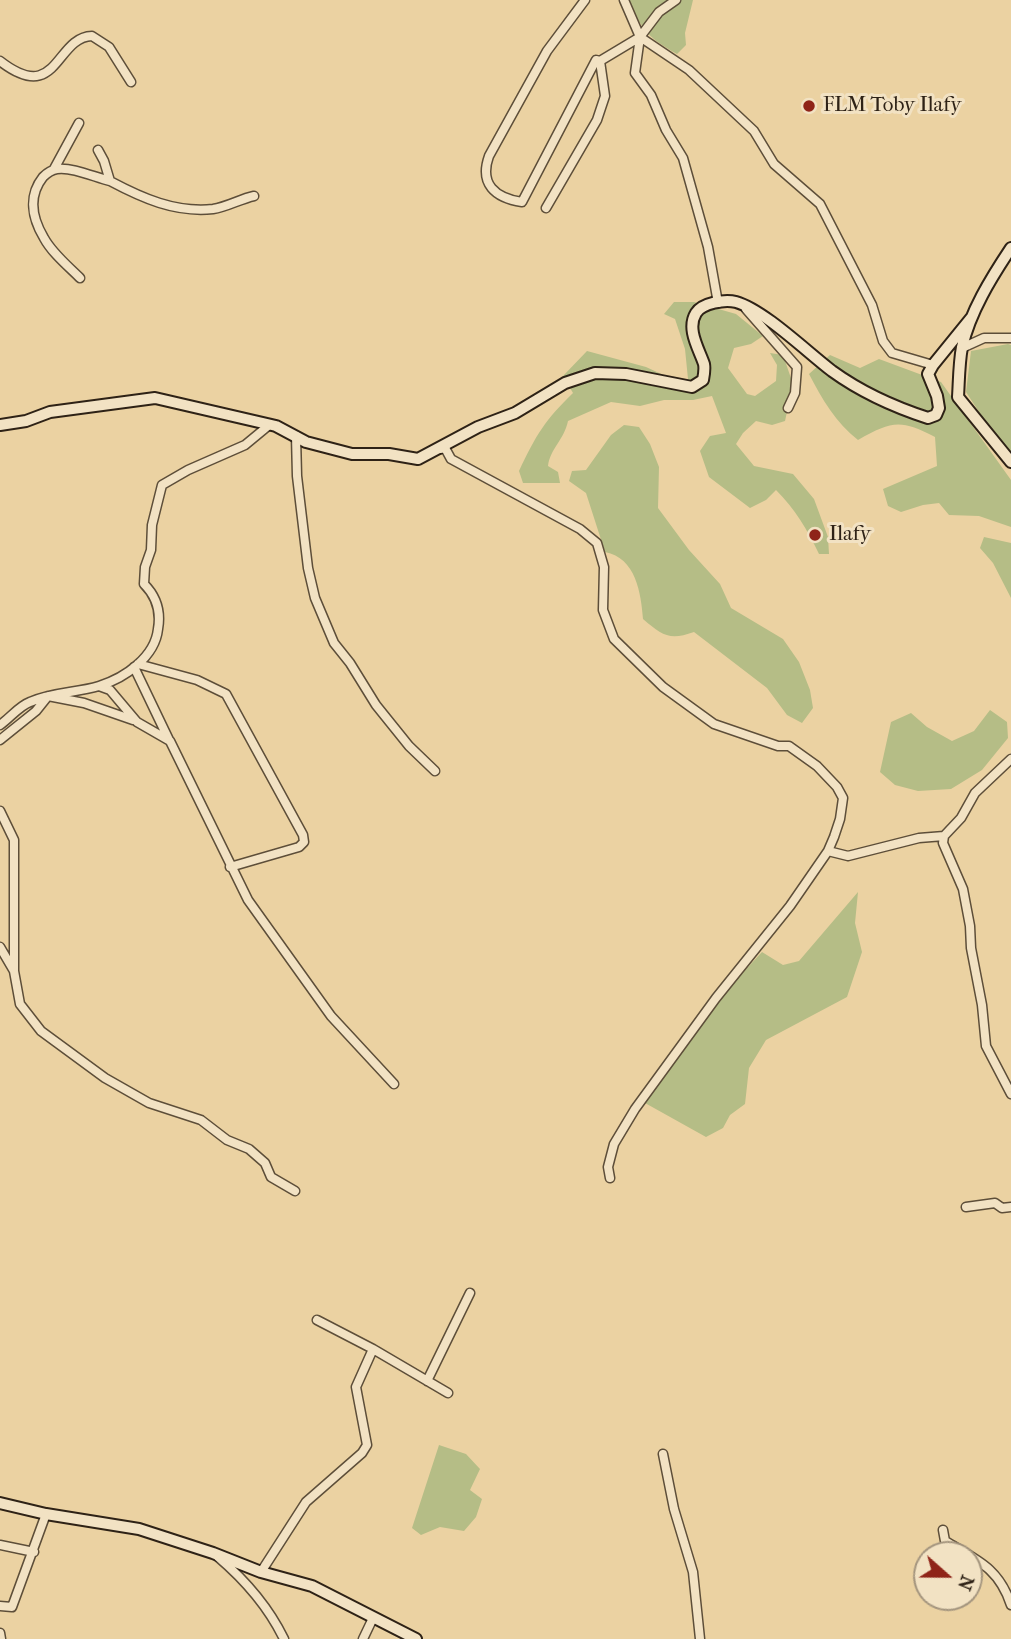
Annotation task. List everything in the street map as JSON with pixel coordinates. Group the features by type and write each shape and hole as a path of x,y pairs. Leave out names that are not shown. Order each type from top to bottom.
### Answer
{"street":[{"path":"584,0 547,51 489,156 485,168 488,182 497,194 510,200 522,202 596,60 600,61 640,37 659,12 676,0"},
{"path":"624,0 640,37 635,73 651,94 666,130 683,158 708,247 719,303"},
{"path":"658,0 659,12"},
{"path":"0,61 38,77 48,71 79,40 92,36 109,47 131,82"},
{"path":"640,37 689,70 754,131 774,164 820,204 872,305 883,341 892,353 933,365"},
{"path":"547,208 597,120 605,96 600,61"},
{"path":"79,123 54,169 37,185 32,207 34,219 45,240 80,278"},
{"path":"98,150 110,181"},
{"path":"54,169 110,181 146,201 166,206 213,209 254,196"},
{"path":"1011,248 995,272 972,317 962,348 958,397 1011,462"},
{"path":"434,452 478,427 515,412 565,383 595,373 626,374 692,387 703,380 705,366 696,349 693,325 695,314 704,306 719,303 734,302 744,307 765,319 857,388 879,400 928,418 936,415 939,408 929,374 933,365 972,317"},
{"path":"744,307 797,367 795,393 788,408"},
{"path":"962,348 984,338 1011,338"},
{"path":"0,425 26,421 50,412 155,398 276,426 306,442 352,454 389,454 418,459 445,448 451,459 580,528 597,543 604,567 603,610 614,639 663,687 715,724 778,746 789,746 817,766 837,787 844,798 840,819 828,850 790,906 716,998 635,1109 614,1144 608,1167 610,1178"},
{"path":"0,725 13,717 26,703 99,686 136,666 147,656 158,633 159,620 155,598 144,584 145,567 151,550 152,525 162,485 188,470 245,445 268,426"},
{"path":"296,436 297,476 308,568 324,621 334,643 376,705 435,771"},
{"path":"136,666 248,900 331,1016 394,1084"},
{"path":"136,666 197,680 226,694 303,835 304,842 299,847 230,867"},
{"path":"99,686 110,690 136,722"},
{"path":"48,696 84,703 136,722 170,741"},
{"path":"0,740 36,711 48,696"},
{"path":"1011,759 975,793 961,818 944,836 943,843 963,889 986,1046 1011,1094"},
{"path":"0,811 15,840 14,971 20,1004 41,1031 105,1078 149,1103 201,1120 227,1140 248,1149 265,1163 271,1177 295,1191"},
{"path":"828,850 848,856 919,838 944,836"},
{"path":"0,947 14,971"},
{"path":"966,1207 996,1203 1002,1208 1011,1207"},
{"path":"427,1381 470,1293"},
{"path":"317,1320 448,1393"},
{"path":"261,1572 306,1502 367,1445 356,1387 373,1349"},
{"path":"663,1454 674,1509 693,1572 700,1639"},
{"path":"0,1503 46,1514 139,1529 213,1553 261,1572 312,1586 416,1639"},
{"path":"0,1606 12,1607 46,1514"},
{"path":"943,1530 946,1541 988,1566 1000,1578 1011,1605"},
{"path":"0,1545 34,1552"},
{"path":"213,1553 237,1573 260,1599 284,1639"},
{"path":"363,1639 373,1618"},
{"path":"0,1633 1,1639"}],"green space":[{"path":"628,0 693,0 685,33 686,45 677,54 652,38"},
{"path":"674,302 694,302 736,314 763,336 751,344 734,348 728,368 747,394 755,396 776,381 777,365 770,353 783,355 793,384 785,421 772,425 756,421 736,444 754,466 793,474 814,499 828,537 829,554 819,554 800,520 776,490 766,500 750,508 709,477 700,451 710,436 726,433 712,396 693,400 664,400 640,406 611,402 568,421 551,454 548,466 558,472 560,483 523,483 519,471 531,447 548,420 573,393 563,376 587,351 646,367 670,378 688,379 685,349 675,319 664,314"},
{"path":"1011,345 1011,461 966,392 971,351"},
{"path":"830,355 860,368 879,359 941,382 1011,480 1011,527 979,516 949,515 939,503 901,512 888,506 883,489 937,466 935,437 913,427 896,425 879,429 858,440 830,410 809,374"},
{"path":"624,425 639,427 650,444 659,467 658,508 689,550 720,584 731,608 783,639 799,662 810,690 813,708 802,723 787,715 767,688 694,632 678,636 666,635 643,619 635,578 624,561 605,552 586,493 569,481 572,471 586,470 611,435"},
{"path":"984,537 1011,543 1011,598 993,563 980,548"},
{"path":"990,710 1007,722 1008,738 982,770 951,789 918,791 895,785 880,772 891,722 911,713 927,727 952,741 974,731"},
{"path":"858,892 855,923 862,952 847,997 766,1040 749,1068 745,1104 730,1115 723,1128 706,1137 645,1103 652,1088 721,996 762,952 783,965 799,961"},
{"path":"439,1445 466,1454 480,1469 470,1490 482,1499 476,1517 464,1531 440,1527 421,1535 412,1528"}],"place":[{"name":"FLM Toby Ilafy","path":"809,106"},
{"name":"Ilafy","path":"815,535"}]}
